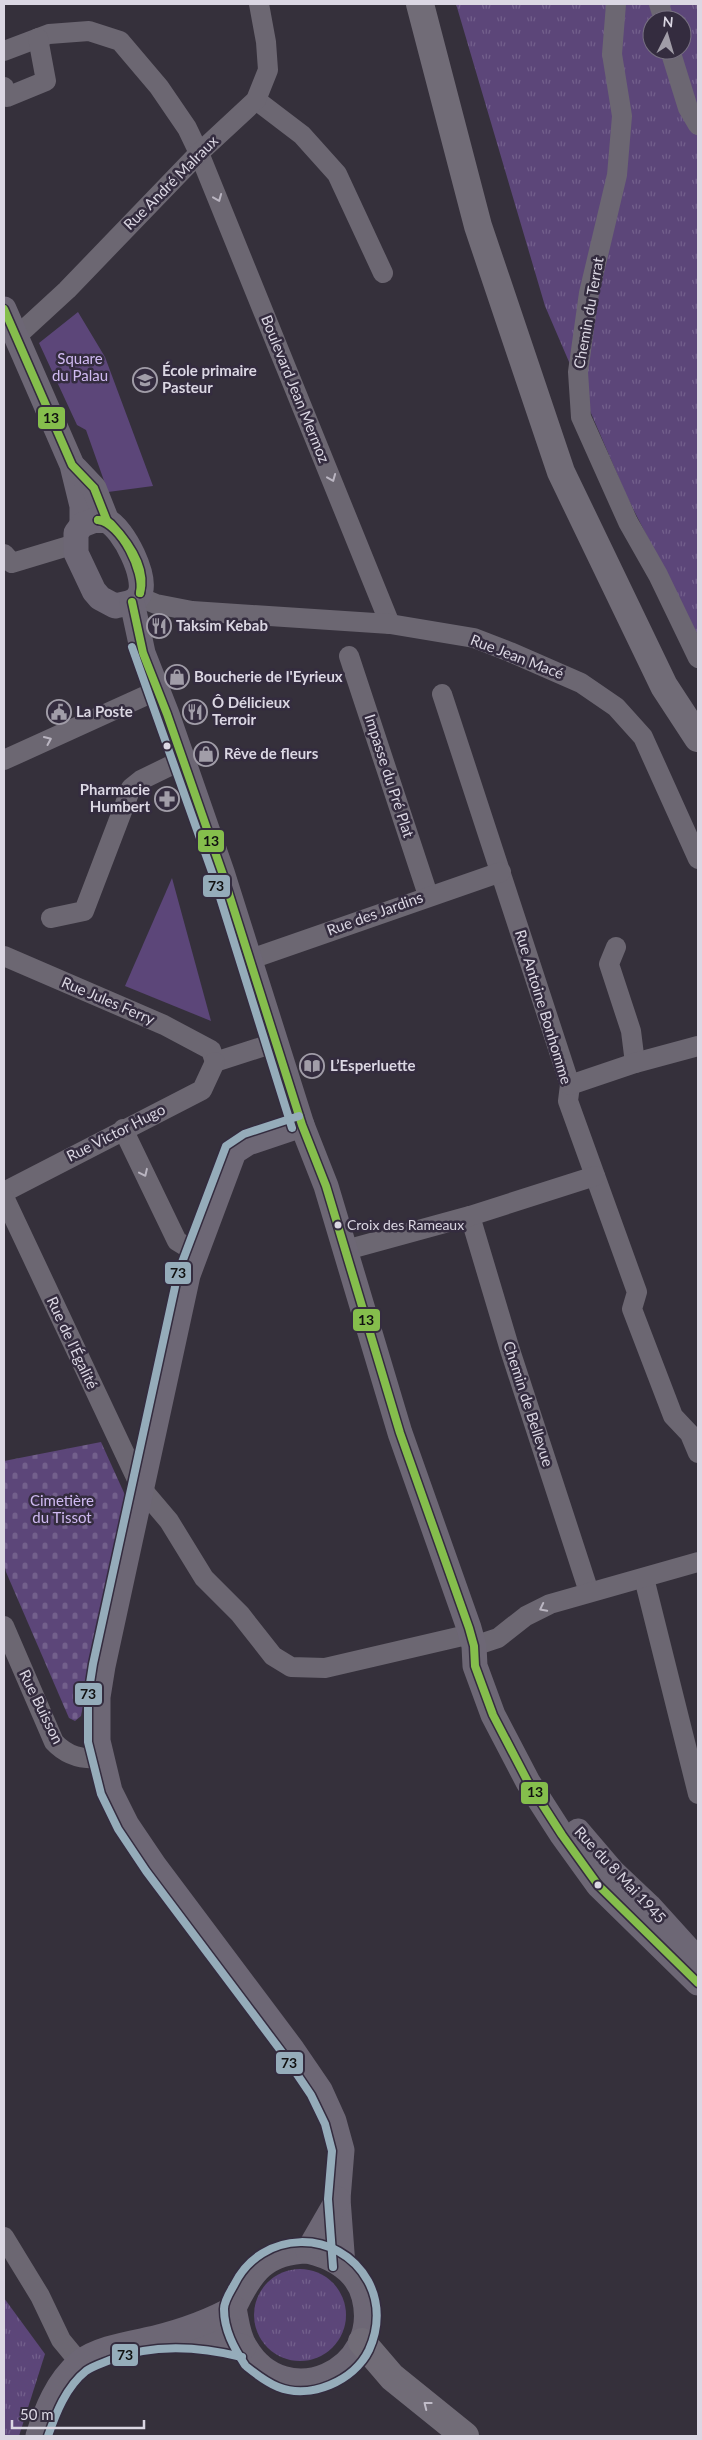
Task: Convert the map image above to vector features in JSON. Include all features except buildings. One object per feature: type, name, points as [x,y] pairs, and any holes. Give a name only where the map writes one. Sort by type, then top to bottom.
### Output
[{"type":"highway","points":[[420,4],[478,226],[561,472],[664,686],[698,738]]},
{"type":"highway","points":[[438,4],[489,206],[515,295],[567,445],[622,567],[655,634],[698,710]]},
{"type":"highway","points":[[362,2342],[392,2377],[465,2436]]},
{"type":"main road","points":[[4,309],[72,466],[82,506],[78,534],[76,553],[94,591],[100,598],[132,596],[141,570],[117,530],[107,522],[95,520],[78,534]]},
{"type":"main road","points":[[72,466],[94,488],[107,522]]},
{"type":"main road","name":"Rue du 8 Mai 1945","points":[[132,596],[124,626],[143,653],[158,690],[251,960],[302,1125],[326,1186],[400,1433],[472,1640],[475,1666],[493,1715],[528,1782],[562,1835],[598,1885],[694,1960],[698,1983]]},
{"type":"main road","points":[[302,1125],[248,1143],[234,1152],[195,1252],[188,1275],[141,1488],[98,1697],[96,1723],[101,1758],[110,1791],[132,1833],[320,2090],[334,2121],[342,2150],[338,2199],[343,2266]]},
{"type":"main road","points":[[308,2251],[338,2199]]},
{"type":"main road","points":[[38,2436],[46,2411],[59,2387],[80,2363],[122,2344],[154,2338],[212,2321],[234,2308],[250,2277],[259,2267],[282,2254],[308,2251],[327,2256],[343,2266],[355,2278],[363,2292],[367,2308],[367,2326],[362,2342],[345,2365],[333,2374],[318,2380],[301,2381],[282,2378],[264,2370],[253,2359],[244,2347],[234,2308]]},
{"type":"main road","points":[[154,2338],[217,2339],[244,2347]]},
{"type":"street","name":"Rue André Malraux","points":[[17,336],[67,290],[199,153],[256,100],[268,70],[266,42],[259,4]]},
{"type":"street","name":"Chemin du Terrat","points":[[616,4],[612,54],[622,116],[617,175],[589,293],[578,372],[581,417],[628,522],[658,575],[698,658]]},
{"type":"street","name":"Boulevard Jean Mermoz","points":[[4,51],[50,34],[89,31],[120,41],[159,87],[187,128],[199,153],[390,624]]},
{"type":"street","points":[[4,87],[7,97],[46,81],[38,38]]},
{"type":"street","points":[[673,60],[688,108],[698,125]]},
{"type":"street","points":[[256,100],[302,135],[338,174],[383,273]]},
{"type":"street","points":[[4,554],[12,563],[78,534]]},
{"type":"street","name":"Rue Jean Macé","points":[[132,596],[156,604],[178,606],[192,611],[390,624],[474,638],[581,683],[616,707],[643,738],[698,860]]},
{"type":"street","name":"Impasse du Pré Plat","points":[[350,656],[428,895]]},
{"type":"street","points":[[4,760],[158,690]]},
{"type":"street","name":"Rue Antoine Bonhomme","points":[[442,694],[570,1085],[568,1101],[636,1292],[632,1308],[673,1416],[690,1434],[698,1453]]},
{"type":"street","points":[[51,918],[84,911],[131,788],[141,780],[182,760]]},
{"type":"street","name":"Rue des Jardins","points":[[251,960],[428,895],[501,872]]},
{"type":"street","points":[[616,947],[609,964],[631,1030],[635,1063]]},
{"type":"street","name":"Rue Jules Ferry","points":[[4,956],[164,1025],[213,1056]]},
{"type":"street","points":[[213,1056],[277,1042]]},
{"type":"street","points":[[570,1085],[635,1063],[698,1046]]},
{"type":"street","name":"Rue Victor Hugo","points":[[4,1192],[123,1129],[202,1090],[213,1056]]},
{"type":"street","points":[[123,1129],[176,1241],[195,1252]]},
{"type":"street","points":[[346,1250],[470,1216],[595,1176]]},
{"type":"street","name":"Rue de l'Égalité","points":[[4,1197],[141,1488],[169,1521],[204,1578],[237,1610],[273,1656],[291,1667],[325,1668],[472,1640],[498,1638],[526,1616],[550,1604],[698,1562]]},
{"type":"street","name":"Chemin de Bellevue","points":[[470,1216],[510,1350],[589,1592]]},
{"type":"street","points":[[644,1578],[698,1794]]},
{"type":"street","name":"Rue Buisson","points":[[4,1626],[54,1742],[62,1750],[75,1757],[88,1760],[101,1758]]},
{"type":"street","points":[[4,2237],[40,2296],[61,2340],[80,2363]]},
{"type":"green space","points":[[456,4],[698,4],[698,636],[627,497],[545,306]]},
{"type":"green space","name":"Square du Palau","points":[[78,312],[105,357],[153,486],[108,492],[86,430],[77,425],[39,343]]},
{"type":"green space","points":[[172,878],[211,1021],[125,986]]},
{"type":"green space","name":"Cimetière du Tissot","points":[[101,1442],[125,1495],[81,1716],[75,1721],[69,1718],[6,1572],[4,1563],[4,1461]]},
{"type":"green space","points":[[300,2269],[317,2273],[332,2283],[342,2298],[346,2315],[342,2332],[332,2347],[317,2357],[300,2361],[283,2357],[268,2347],[258,2332],[254,2315],[258,2298],[268,2283],[283,2273]]},
{"type":"green space","points":[[4,2298],[45,2354],[19,2436],[4,2436]]},
{"type":"transit line","name":"13","points":[[4,309],[72,465],[94,488],[107,521]]},
{"type":"transit line","name":"13","points":[[98,520],[107,523],[115,530],[130,550],[139,573],[140,593]]},
{"type":"transit line","name":"13","points":[[98,520],[107,521],[111,524],[129,547],[141,574],[140,593]]},
{"type":"transit line","name":"13","points":[[132,602],[143,653],[167,714],[222,872],[302,1125],[326,1186],[400,1433],[469,1628],[474,1646],[475,1666],[493,1715],[528,1782],[562,1835],[598,1885],[698,1983]]},
{"type":"transit line","name":"73","points":[[132,647],[213,875],[292,1128]]},
{"type":"transit line","name":"73","points":[[299,1116],[244,1134],[226,1146],[178,1273],[93,1664],[88,1696],[88,1742],[101,1794],[118,1829],[146,1871],[284,2055],[311,2095],[325,2124],[332,2151],[328,2199],[333,2267]]},
{"type":"transit line","name":"73","points":[[245,2365],[230,2338],[224,2317],[224,2309],[229,2294],[246,2267],[262,2253],[281,2245],[300,2242],[320,2244],[339,2251],[355,2264],[372,2289],[377,2316],[375,2333],[369,2350],[353,2371],[330,2385],[304,2391],[278,2387],[247,2367]]},
{"type":"transit line","name":"73","points":[[48,2436],[58,2410],[67,2393],[79,2377],[86,2371],[110,2360],[143,2351],[176,2348],[209,2350],[242,2357]]},
{"type":"place","name":"École primaire Pasteur","points":[[145,380]]},
{"type":"place","name":"Taksim Kebab","points":[[159,626]]},
{"type":"place","name":"Boucherie de l'Eyrieux","points":[[177,677]]},
{"type":"place","name":"La Poste","points":[[59,712]]},
{"type":"place","name":"Ô Délicieux Terroir","points":[[195,712]]},
{"type":"place","name":"Rêve de fleurs","points":[[206,754]]},
{"type":"place","name":"Pharmacie Humbert","points":[[167,799]]},
{"type":"place","name":"L’Esperluette","points":[[312,1066]]},
{"type":"place","name":"Croix des Rameaux","points":[[338,1225]]}]
